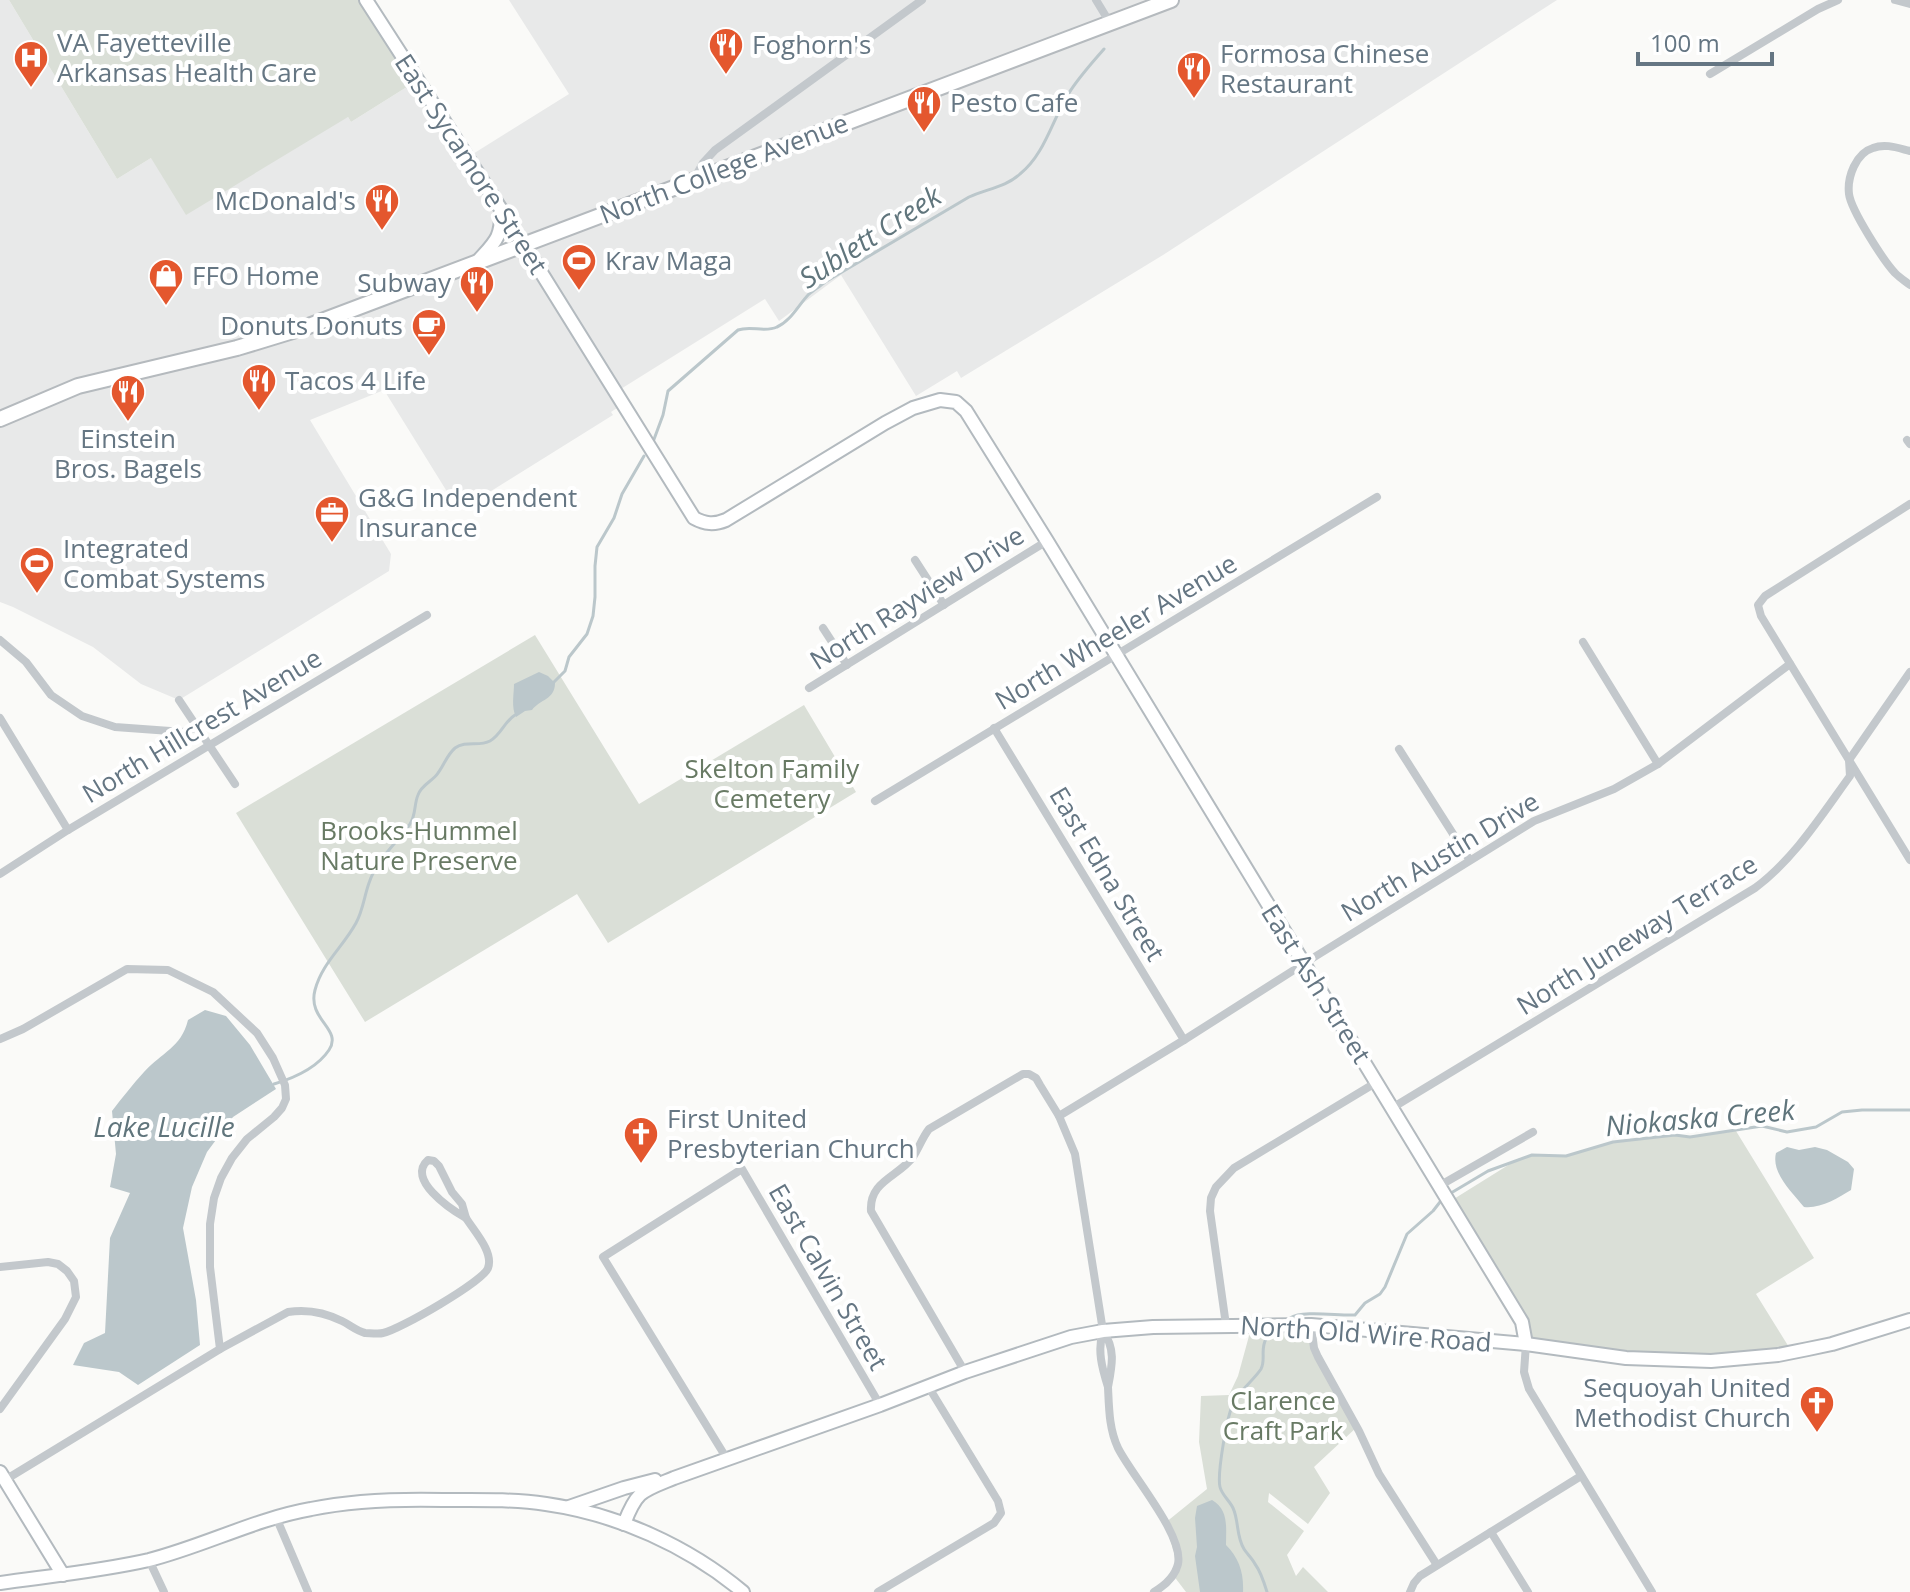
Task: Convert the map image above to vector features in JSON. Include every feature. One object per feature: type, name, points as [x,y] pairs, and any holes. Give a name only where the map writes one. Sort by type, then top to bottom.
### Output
[{"type":"main road","name":"North College Avenue","points":[[0,419],[78,386],[269,340],[1171,0]]},
{"type":"street","name":"East Sycamore Street","points":[[366,0],[524,245],[694,518],[709,524],[726,520],[894,418],[940,400]]},
{"type":"street","points":[[692,181],[715,150],[922,0]]},
{"type":"street","points":[[1096,0],[1110,23]]},
{"type":"street","points":[[1710,74],[1838,0]]},
{"type":"street","points":[[1895,0],[1910,4]]},
{"type":"street","points":[[1910,151],[1874,147],[1855,165],[1848,184],[1852,205],[1894,272],[1910,285]]},
{"type":"street","points":[[475,264],[498,237],[502,225],[501,210]]},
{"type":"street","name":"East Ash Street","points":[[940,400],[956,402],[966,411],[1522,1322],[1526,1344],[1524,1372],[1529,1389],[1652,1592]]},
{"type":"street","name":"North Wheeler Avenue","points":[[875,801],[1377,497]]},
{"type":"street","points":[[1910,504],[1761,600],[1758,605],[1761,616],[1910,860]]},
{"type":"street","name":"North Rayview Drive","points":[[809,688],[1047,541]]},
{"type":"street","points":[[915,560],[944,605]]},
{"type":"street","name":"North Hillcrest Avenue","points":[[0,874],[427,615]]},
{"type":"street","points":[[823,628],[847,665]]},
{"type":"street","points":[[0,640],[26,662],[51,695],[82,716],[115,727],[184,732],[197,727]]},
{"type":"street","points":[[1583,642],[1658,764]]},
{"type":"street","name":"North Austin Drive","points":[[1059,1116],[1469,859],[1534,821],[1606,793],[1658,764],[1790,664]]},
{"type":"street","name":"North Juneway Terrace","points":[[1392,1108],[1770,877],[1786,862],[1850,776],[1849,760],[1910,672]]},
{"type":"street","points":[[179,700],[235,784]]},
{"type":"street","points":[[0,718],[68,830]]},
{"type":"street","name":"East Edna Street","points":[[994,728],[1184,1040]]},
{"type":"street","points":[[1399,749],[1469,859]]},
{"type":"street","points":[[0,1039],[127,969],[168,970],[213,992],[257,1033],[285,1085],[286,1099],[274,1117],[247,1139],[232,1158],[214,1198],[210,1224],[210,1267],[220,1349]]},
{"type":"street","points":[[965,1372],[871,1211],[871,1201],[875,1190],[914,1156],[929,1129],[1014,1078],[1029,1074],[1036,1078],[1059,1116],[1078,1167],[1103,1331],[1099,1343],[1114,1439],[1172,1534],[1178,1550],[1178,1565],[1171,1579],[1154,1592]]},
{"type":"street","points":[[1226,1325],[1210,1211],[1216,1187],[1248,1158],[1377,1082]]},
{"type":"street","points":[[1439,1186],[1533,1132]]},
{"type":"street","points":[[63,1575],[2,1476],[288,1312],[310,1311],[339,1320],[363,1333],[383,1333],[415,1319],[481,1278],[488,1268],[485,1247],[439,1166],[434,1161],[424,1162],[422,1176],[435,1196],[466,1218]]},
{"type":"street","name":"East Calvin Street","points":[[727,1459],[603,1257],[742,1169],[880,1405]]},
{"type":"street","points":[[0,1267],[48,1262],[58,1264],[74,1281],[76,1297],[65,1319],[0,1409]]},
{"type":"street","name":"North Old Wire Road","points":[[624,1524],[637,1496],[674,1478],[965,1372],[1071,1337],[1103,1331],[1153,1327],[1311,1325],[1526,1344],[1626,1358],[1711,1361],[1808,1349],[1910,1320]]},
{"type":"street","points":[[1311,1325],[1318,1357],[1379,1474],[1437,1565]]},
{"type":"street","points":[[878,1592],[994,1523],[1001,1513],[998,1501],[928,1386]]},
{"type":"street","points":[[1410,1592],[1420,1576],[1581,1476]]},
{"type":"street","points":[[568,1508],[648,1481],[674,1478]]},
{"type":"street","points":[[0,1583],[149,1560],[255,1523],[337,1504],[377,1500],[500,1500],[568,1508],[624,1524],[690,1555],[743,1592]]},
{"type":"street","points":[[276,1517],[308,1592]]},
{"type":"street","points":[[1491,1532],[1528,1592]]},
{"type":"street","points":[[149,1560],[164,1592]]},
{"type":"shaded area","points":[[0,0],[9,0],[117,179],[151,158],[348,117],[351,122],[418,80],[468,157],[569,94],[509,0],[1557,0],[1163,255],[961,378],[957,371],[916,396],[841,275],[779,321],[765,299],[616,392],[623,404],[611,412],[613,415],[459,511],[384,390],[310,420],[391,554],[389,571],[179,700],[141,684],[93,647],[0,602]],"holes":[[[502,212],[524,245],[477,262],[502,225]]]},
{"type":"green space","points":[[9,0],[366,0],[418,80],[351,122],[348,117],[186,215],[151,158],[117,179]]},
{"type":"green space","name":"Brooks-Hummel Nature Preserve","points":[[535,635],[639,804],[804,705],[856,792],[608,943],[577,894],[365,1022],[236,813]]},
{"type":"green space","points":[[1736,1131],[1814,1258],[1756,1294],[1792,1352],[1711,1361],[1526,1344],[1522,1322],[1449,1202],[1518,1159],[1532,1155],[1560,1157],[1613,1142]]},
{"type":"green space","name":"Clarence Craft Park","points":[[1252,1325],[1311,1325],[1314,1348],[1357,1427],[1314,1467],[1330,1493],[1308,1524],[1269,1493],[1268,1502],[1304,1531],[1287,1555],[1296,1576],[1303,1567],[1328,1592],[1186,1592],[1173,1575],[1178,1565],[1165,1523],[1207,1489],[1199,1442],[1201,1396],[1229,1395],[1238,1376]]},
{"type":"water","points":[[539,672],[555,683],[553,693],[532,710],[516,717],[514,684]]},
{"type":"water","name":"Lake Lucille","points":[[205,1010],[226,1016],[250,1045],[276,1089],[233,1117],[207,1152],[192,1187],[183,1228],[196,1300],[200,1345],[138,1385],[119,1372],[73,1365],[84,1343],[105,1333],[110,1238],[130,1193],[110,1187],[116,1154],[112,1111],[144,1072],[176,1043],[188,1020]]},
{"type":"water","points":[[1787,1147],[1799,1150],[1815,1147],[1848,1162],[1854,1169],[1851,1190],[1822,1205],[1804,1207],[1777,1168],[1776,1153]]},
{"type":"water","points":[[1212,1500],[1224,1514],[1226,1545],[1240,1566],[1243,1592],[1200,1592],[1195,1556],[1195,1518],[1197,1506]]},
{"type":"waterway","name":"Sublett Creek","points":[[653,442],[668,391],[738,330],[777,327],[825,282],[969,197],[1002,185],[1020,174],[1036,157],[1073,87],[1104,49]]},
{"type":"waterway","name":"Sublett Creek","points":[[551,685],[565,671],[569,657],[587,634],[593,616],[597,547],[644,456]]},
{"type":"waterway","name":"Sublett Creek","points":[[274,1084],[304,1072],[329,1050],[332,1036],[314,1000],[318,980],[356,923],[377,866],[412,821],[420,792],[436,776],[455,748],[490,741],[515,715]]},
{"type":"waterway","name":"Niokaska Creek","points":[[1451,1193],[1488,1171],[1532,1155],[1566,1156],[1613,1142],[1675,1135],[1690,1137],[1762,1126],[1787,1132],[1816,1127],[1842,1112],[1910,1110]]},
{"type":"waterway","name":"Niokaska Creek","points":[[1290,1318],[1312,1314],[1355,1315],[1365,1303],[1380,1294],[1407,1234],[1440,1202]]},
{"type":"waterway","name":"Niokaska Creek","points":[[1266,1339],[1261,1369],[1231,1409],[1219,1480],[1221,1490],[1235,1513],[1241,1544],[1259,1570],[1267,1592]]},
{"type":"place","name":"Foghorn's","points":[[726,76]]},
{"type":"place","name":"VA Fayetteville Arkansas Health Care","points":[[31,89]]},
{"type":"place","name":"Formosa Chinese Restaurant","points":[[1194,100]]},
{"type":"place","name":"Pesto Cafe","points":[[924,134]]},
{"type":"place","name":"McDonald's","points":[[382,232]]},
{"type":"place","name":"Krav Maga","points":[[579,292]]},
{"type":"place","name":"FFO Home","points":[[166,307]]},
{"type":"place","name":"Subway","points":[[477,314]]},
{"type":"place","name":"Donuts Donuts","points":[[429,357]]},
{"type":"place","name":"Tacos 4 Life","points":[[259,412]]},
{"type":"place","name":"Einstein Bros. Bagels","points":[[128,423]]},
{"type":"place","name":"G&G Independent Insurance","points":[[332,544]]},
{"type":"place","name":"Integrated Combat Systems","points":[[37,595]]},
{"type":"place","name":"First United Presbyterian Church","points":[[641,1165]]},
{"type":"place","name":"Sequoyah United Methodist Church","points":[[1817,1434]]},
{"type":"park label","name":"Skelton Family Cemetery","points":[[772,784]]}]
